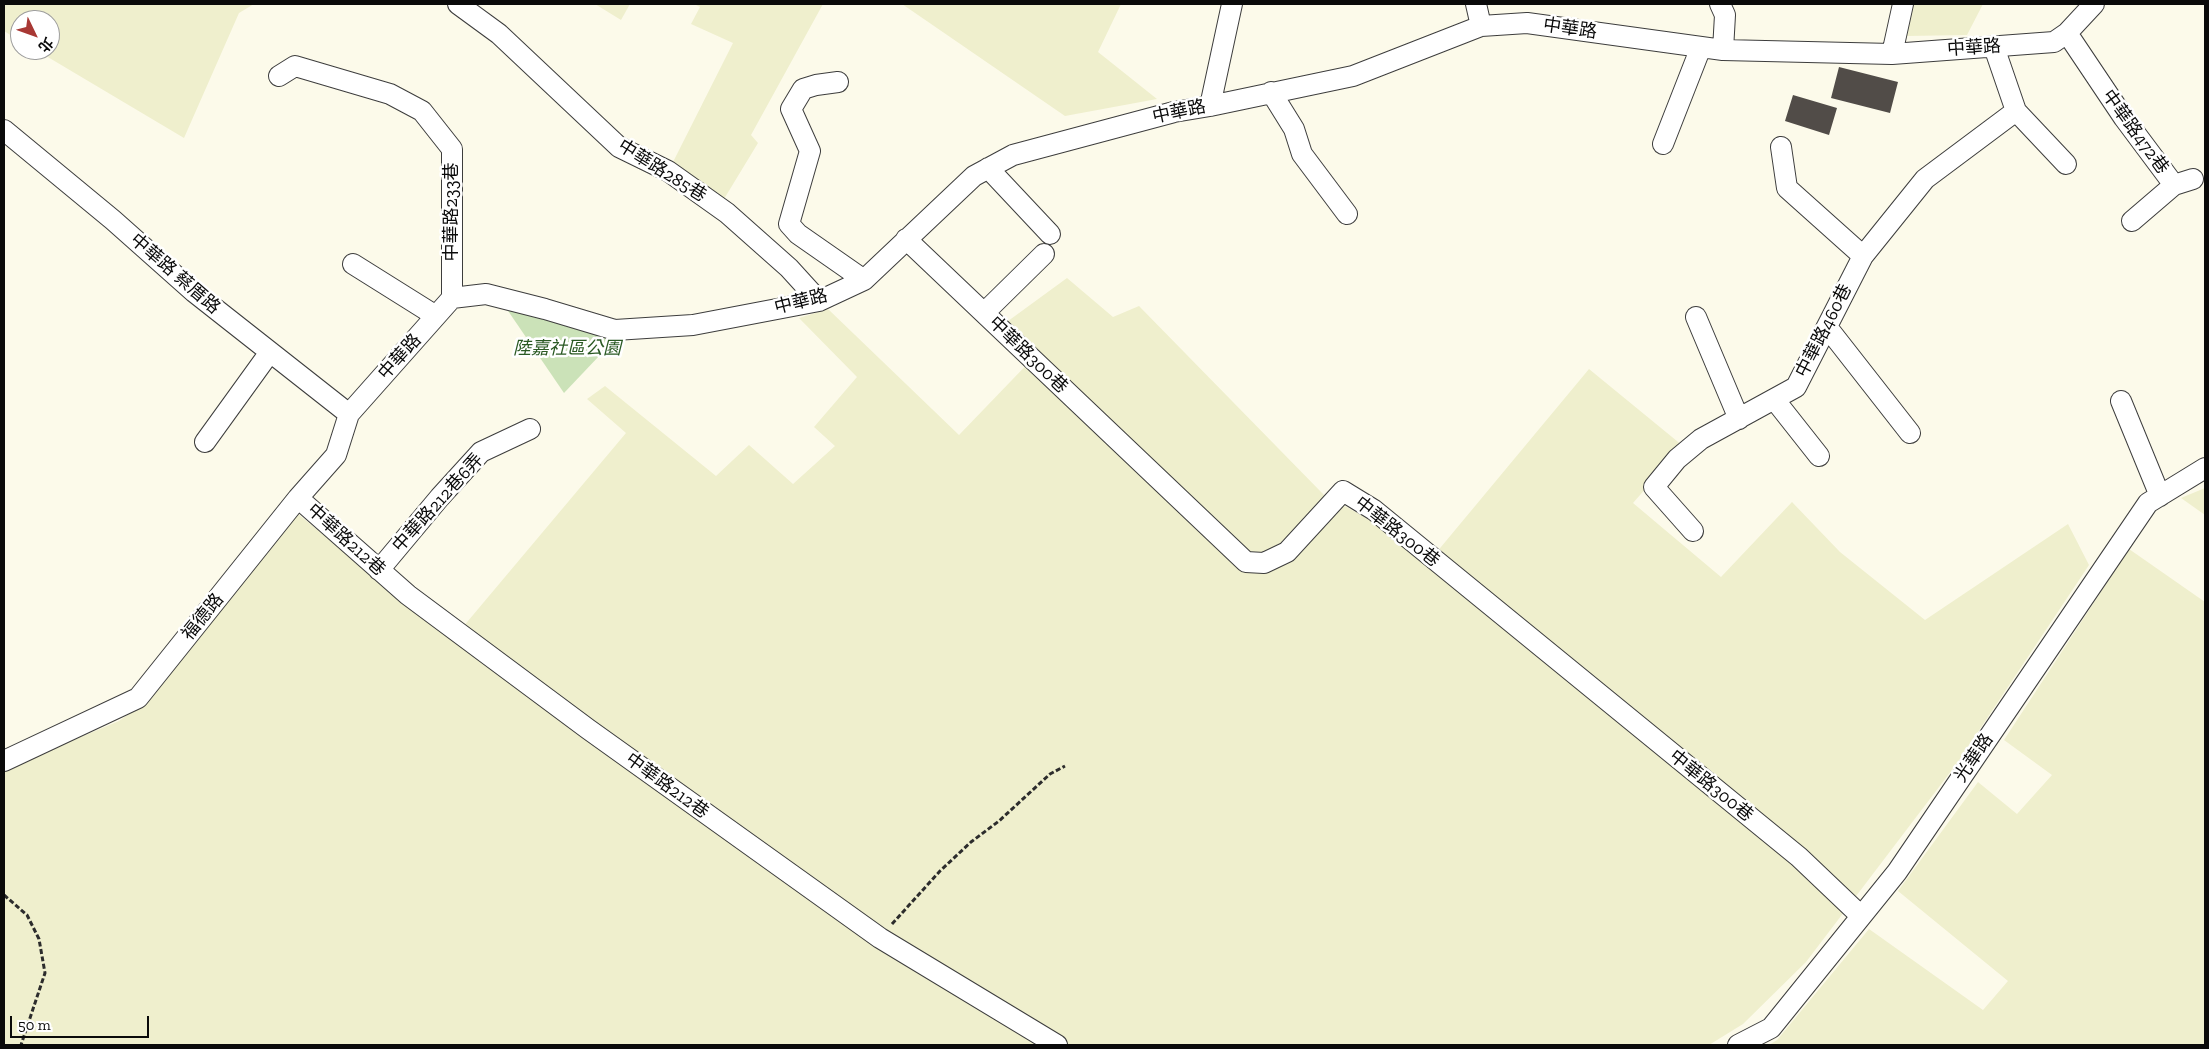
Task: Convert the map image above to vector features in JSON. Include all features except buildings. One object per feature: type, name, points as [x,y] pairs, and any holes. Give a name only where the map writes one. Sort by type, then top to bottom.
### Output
[{"type":"street","name":"中華路285巷","points":[[458,4],[499,34],[620,147],[668,171],[727,213],[789,268],[819,301]]},
{"type":"street","points":[[1210,106],[1232,4]]},
{"type":"street","points":[[1476,4],[1481,26]]},
{"type":"street","points":[[1720,4],[1725,15],[1723,50]]},
{"type":"street","points":[[1892,54],[1903,4]]},
{"type":"street","name":"中華路","points":[[349,414],[452,298],[486,294],[616,330],[693,325],[819,301],[864,280],[974,176],[1013,154],[1174,112],[1353,76],[1481,26],[1527,23],[1723,50],[1892,54],[2054,42],[2067,33],[2094,4]]},
{"type":"street","name":"中華路472巷","points":[[2067,33],[2124,118],[2174,185],[2132,220]]},
{"type":"street","points":[[1662,144],[1701,47]]},
{"type":"street","points":[[1994,47],[2016,111],[2066,164]]},
{"type":"street","name":"中華路233巷","points":[[279,76],[295,66],[390,94],[422,111],[452,150],[452,298]]},
{"type":"street","points":[[838,82],[803,89],[791,109],[810,151],[790,224],[798,234],[864,280]]},
{"type":"street","points":[[1271,92],[1294,129],[1302,154],[1347,214]]},
{"type":"street","name":"中華路460巷","points":[[1693,531],[1654,487],[1677,459],[1700,439],[1796,386],[1863,256],[1925,179],[2016,111]]},
{"type":"street","name":"中華路 蔡厝路","points":[[4,130],[113,220],[194,292],[349,414]]},
{"type":"street","points":[[1781,147],[1787,188],[1863,256]]},
{"type":"street","points":[[988,168],[1050,234]]},
{"type":"street","points":[[2174,185],[2193,179]]},
{"type":"street","name":"中華路300巷","points":[[906,239],[1246,562],[1264,563],[1287,552],[1343,491],[1374,510],[1798,857],[1861,916]]},
{"type":"street","points":[[984,312],[1044,254]]},
{"type":"street","points":[[353,264],[436,316]]},
{"type":"street","points":[[1696,317],[1739,419]]},
{"type":"street","points":[[1827,327],[1910,433]]},
{"type":"street","points":[[205,442],[270,352]]},
{"type":"street","points":[[1774,399],[1819,456]]},
{"type":"street","points":[[2121,401],[2160,496]]},
{"type":"street","name":"福德路","points":[[4,761],[138,698],[298,498],[336,455],[349,414]]},
{"type":"street","name":"中華路212巷6弄","points":[[379,570],[440,496],[481,452],[530,429]]},
{"type":"street","name":"光華路","points":[[1738,1045],[1771,1028],[1897,872],[2148,502],[2205,468]]},
{"type":"street","name":"中華路212巷","points":[[298,498],[408,595],[588,729],[880,938],[1057,1045]]},
{"type":"path","points":[[880,938],[940,871],[999,821],[1050,774],[1065,766]]},
{"type":"path","points":[[4,895],[27,915],[39,939],[45,973],[21,1045]]},
{"type":"green space","points":[[4,4],[254,4],[239,13],[184,138],[53,60],[60,60],[60,10],[10,10],[10,35],[4,31]]},
{"type":"green space","points":[[595,4],[630,4],[621,20]]},
{"type":"green space","points":[[694,4],[823,4],[751,135],[758,143],[724,199],[671,166],[733,43],[691,24],[700,7]]},
{"type":"green space","points":[[902,4],[1121,4],[1098,52],[1157,99],[1065,116]]},
{"type":"green space","points":[[1913,4],[1983,4],[1967,35],[1907,36]]},
{"type":"green space","points":[[1067,278],[1113,317],[1139,306],[1324,495],[1380,525],[1426,565],[1589,369],[1683,446],[1633,503],[1721,577],[1792,502],[1840,552],[1925,620],[2068,524],[2089,565],[1958,762],[1806,962],[1743,1024],[1709,1045],[4,1045],[4,769],[119,721],[153,696],[298,514],[452,640],[626,433],[587,399],[605,386],[716,476],[749,445],[793,484],[835,446],[814,427],[857,377],[799,318],[828,309],[959,435],[1037,354],[1004,324]]},
{"type":"green space","name":"陸嘉社區公園","points":[[502,302],[619,335],[564,393]]},
{"type":"green space","points":[[2205,488],[2205,515],[2181,498]]},
{"type":"green space","points":[[2129,549],[2205,602],[2205,1045],[1769,1045],[1777,1040],[1869,929],[1983,1010],[2008,981],[1898,891],[1978,782],[2017,814],[2052,775],[2004,740]]}]
